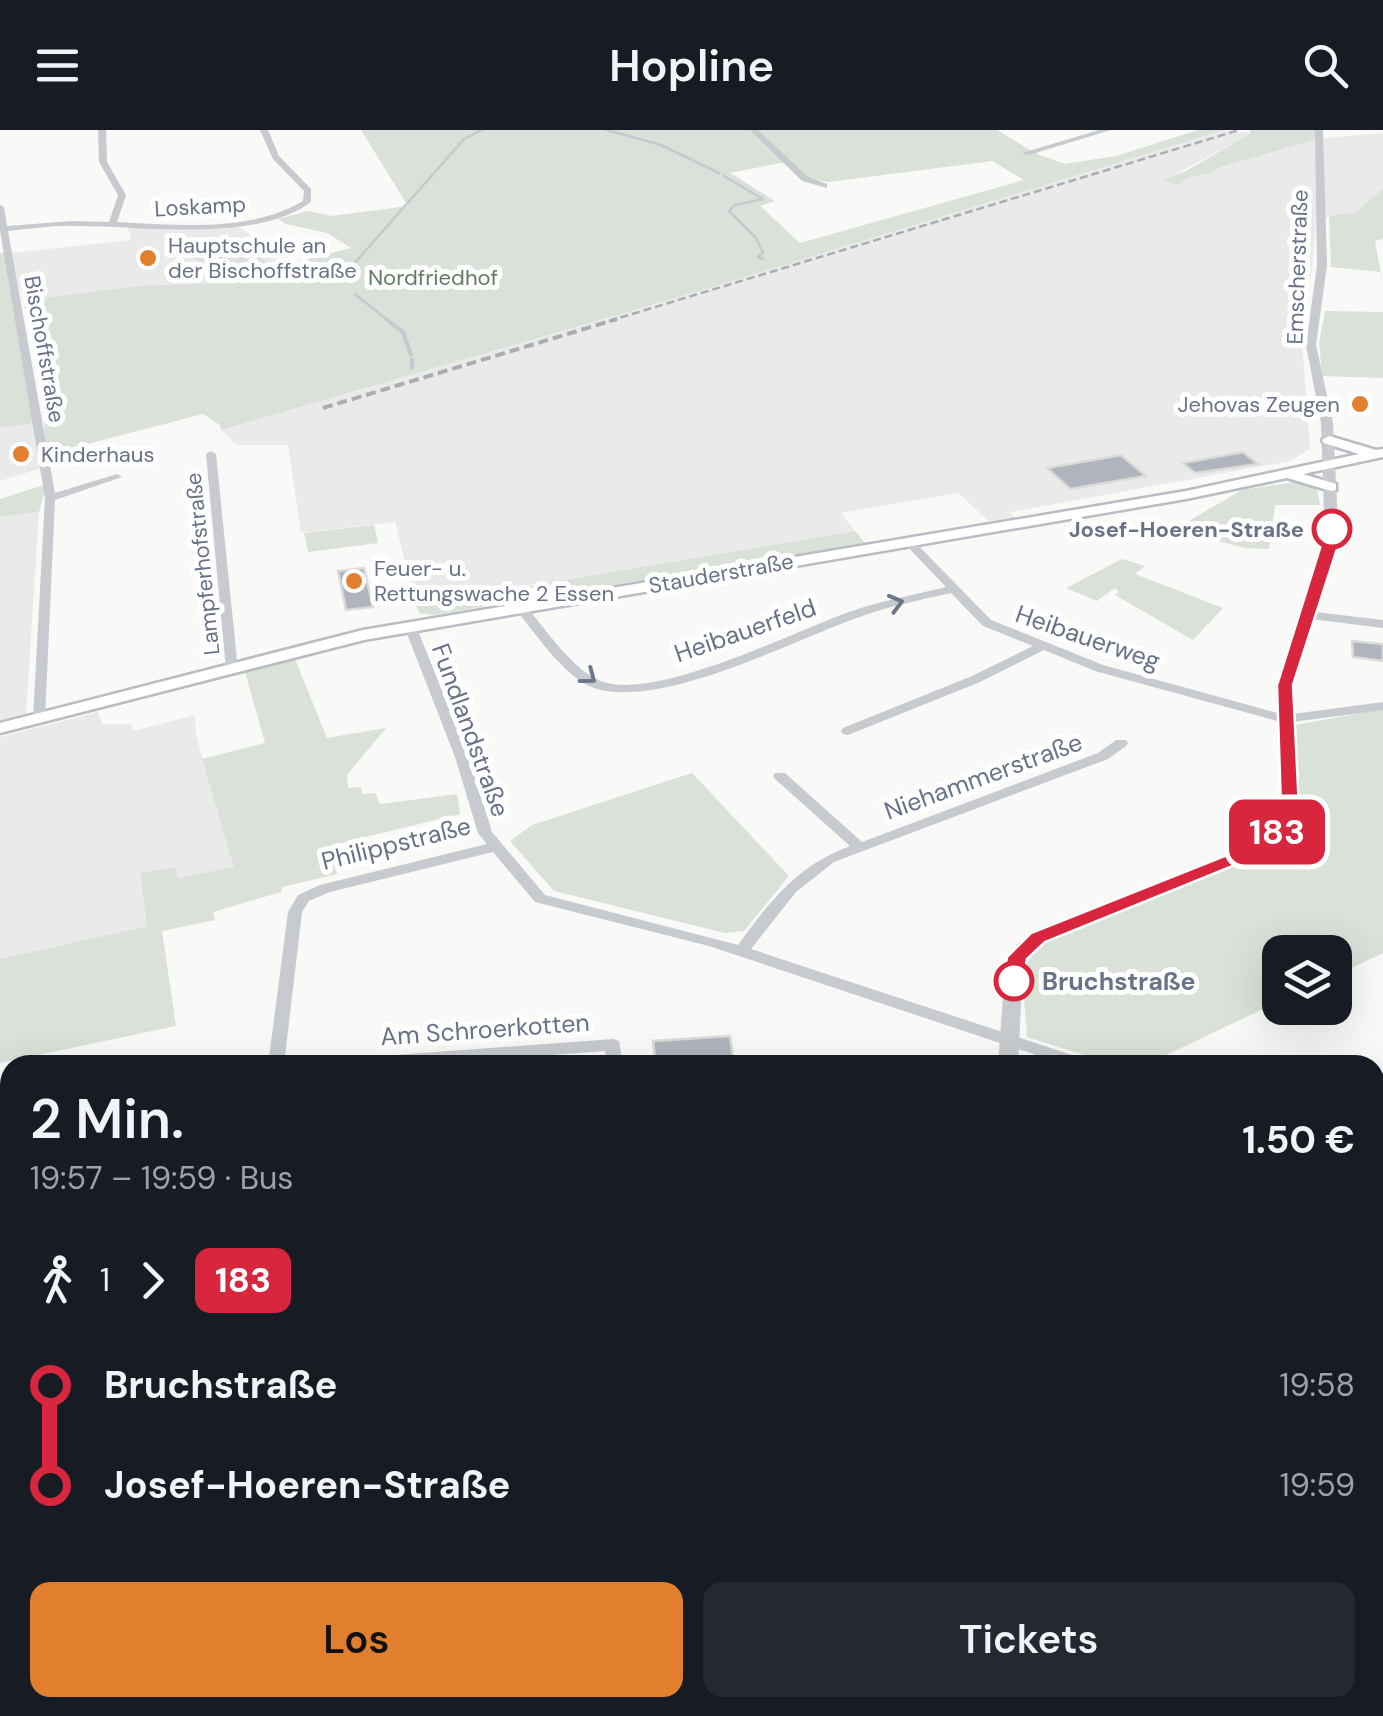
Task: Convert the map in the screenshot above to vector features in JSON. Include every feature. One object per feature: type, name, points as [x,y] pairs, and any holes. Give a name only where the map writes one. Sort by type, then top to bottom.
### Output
[{"type":"main road","points":[[1328,440],[1380,453]]},
{"type":"main road","name":"Stauderstraße","points":[[0,728],[410,626],[1281,475],[1380,453]]},
{"type":"main road","points":[[1281,475],[1304,477],[1330,488]]},
{"type":"street","points":[[102,130],[103,162],[122,195],[112,224]]},
{"type":"street","name":"Loskamp","points":[[3,229],[240,223],[296,210],[307,202],[308,192],[274,154],[264,130]]},
{"type":"street","points":[[754,130],[805,179],[824,186]]},
{"type":"street","points":[[1026,153],[1106,130]]},
{"type":"street","name":"Emscherstraße","points":[[1319,130],[1322,264],[1311,345],[1324,396],[1330,464]]},
{"type":"street","name":"Bischoffstraße","points":[[0,207],[4,252],[50,498],[39,718]]},
{"type":"street","name":"Lampferhofstraße","points":[[211,454],[232,670]]},
{"type":"street","points":[[1010,1055],[1014,966],[1030,942],[1238,857],[1264,843],[1284,825],[1290,808],[1285,685],[1332,543],[1330,464]]},
{"type":"street","points":[[50,498],[117,477]]},
{"type":"street","name":"Heibauerweg","points":[[908,541],[987,623],[1115,673],[1286,719]]},
{"type":"street","name":"Heibauerfeld","points":[[521,608],[585,678],[605,688],[627,689],[713,670],[850,616],[953,589]]},
{"type":"street","points":[[1307,615],[1383,624]]},
{"type":"street","name":"Fundlandstraße","points":[[410,626],[462,757],[477,815],[495,847]]},
{"type":"street","points":[[848,731],[976,679],[1041,647]]},
{"type":"street","points":[[1286,719],[1383,706]]},
{"type":"street","name":"Niehammerstraße","points":[[742,951],[796,882],[857,845],[1103,756],[1122,743]]},
{"type":"street","points":[[780,776],[857,845]]},
{"type":"street","points":[[495,847],[540,898],[742,951],[1051,1055]]},
{"type":"street","name":"Philippstraße","points":[[277,1055],[295,912],[304,898],[325,888],[495,847]]},
{"type":"street","name":"Am Schroerkotten","points":[[476,1055],[613,1045],[614,1055]]},
{"type":"shaded area","points":[[1224,130],[1252,133],[1165,180],[1181,181],[1311,139],[1383,133],[1383,189],[1379,195],[1356,212],[1316,220],[1312,270],[1303,303],[1310,449],[1290,461],[1011,512],[1014,517],[989,521],[958,493],[841,513],[855,531],[416,605],[395,522],[301,533],[288,445],[237,445],[221,430],[703,290]]},
{"type":"shaded area","name":"Hauptschule an der Bischoffstraße","points":[[236,225],[321,282],[147,285],[23,300],[10,253],[131,240],[128,227]]},
{"type":"shaded area","name":"Kinderhaus","points":[[35,423],[45,467],[0,481],[0,428]]},
{"type":"shaded area","points":[[39,512],[26,714],[0,721],[0,517]]},
{"type":"shaded area","points":[[98,712],[102,724],[130,724],[134,731],[195,715],[196,736],[235,867],[177,878],[175,867],[140,874],[148,926],[0,959],[0,737]]},
{"type":"green space","name":"Nordfriedhof","points":[[361,130],[753,130],[786,162],[730,173],[775,201],[760,206],[800,243],[1024,180],[992,161],[829,182],[808,179],[757,130],[997,130],[1037,154],[1065,164],[1116,156],[1198,130],[1224,130],[703,290],[221,430],[220,425],[203,414],[45,455],[43,389],[23,300],[147,285],[319,282],[293,263],[351,248],[327,233],[278,219],[308,211],[331,216],[408,206]]},
{"type":"green space","points":[[1249,130],[1315,130],[1315,139],[1187,178],[1179,185],[1163,180],[1188,170],[1251,133]]},
{"type":"green space","points":[[1383,189],[1383,239],[1375,241],[1383,285],[1380,272],[1331,267],[1329,216],[1356,212]]},
{"type":"green space","points":[[240,244],[279,270],[229,282],[190,256]]},
{"type":"green space","points":[[5,252],[35,423],[0,428],[0,253]]},
{"type":"green space","points":[[1325,311],[1383,312],[1383,378],[1322,376],[1319,342]]},
{"type":"green space","points":[[1295,482],[1317,489],[1320,505],[1275,505],[1269,549],[1245,548],[1173,530],[1242,490]]},
{"type":"green space","points":[[47,484],[39,512],[0,517],[0,499]]},
{"type":"green space","points":[[374,525],[378,543],[308,552],[304,533]]},
{"type":"green space","points":[[855,531],[865,543],[433,615],[419,613],[416,605]]},
{"type":"green space","points":[[1122,559],[1145,566],[1135,574],[1223,608],[1193,640],[1115,595],[1119,592],[1115,588],[1097,601],[1066,588]]},
{"type":"green space","points":[[295,659],[327,738],[386,728],[347,775],[348,788],[361,787],[362,794],[375,793],[380,804],[457,794],[460,814],[329,846],[337,874],[282,887],[281,892],[213,912],[215,920],[162,931],[176,1026],[38,1055],[0,1055],[0,959],[147,926],[140,873],[175,867],[178,878],[234,867],[202,759],[265,743],[245,672]]},
{"type":"green space","points":[[1383,709],[1383,953],[1352,968],[1352,935],[1262,935],[1262,1010],[1166,1055],[1084,1055],[1027,1037],[1025,973],[1034,952],[1043,943],[1275,848],[1293,821],[1299,774],[1295,725]]},
{"type":"green space","points":[[692,773],[789,876],[744,931],[725,933],[554,891],[510,841],[532,825]]},
{"type":"building","points":[[1243,452],[1258,464],[1195,473],[1183,463]]},
{"type":"building","points":[[1121,455],[1146,476],[1070,489],[1047,468]]},
{"type":"building","name":"Feuer- u. Rettungswache 2 Essen","points":[[364,568],[373,607],[346,610],[338,571]]},
{"type":"building","points":[[1352,641],[1383,644],[1383,661],[1353,657]]},
{"type":"building","points":[[730,1036],[733,1055],[655,1055],[653,1041]]},
{"type":"waterway","points":[[338,282],[464,139],[482,130]]},
{"type":"waterway","points":[[607,130],[661,145],[719,173]]},
{"type":"waterway","points":[[724,176],[763,199],[735,205],[729,211],[756,238],[763,252],[758,257],[763,259]]},
{"type":"waterway","points":[[355,294],[389,321]]},
{"type":"waterway","points":[[386,319],[403,332],[411,355]]},
{"type":"waterway","points":[[412,360],[412,368]]},
{"type":"railway","points":[[609,321],[1239,130]]},
{"type":"railway","points":[[323,408],[617,319]]},
{"type":"bus line","name":"183","points":[[1014,981],[1017,957],[1030,942],[1238,857],[1264,843],[1284,825],[1290,808],[1285,685],[1332,543],[1332,529]]},
{"type":"place","name":"Hauptschule an der Bischoffstraße","points":[[148,258]]},
{"type":"place","name":"Jehovas Zeugen","points":[[1360,404]]},
{"type":"place","name":"Kinderhaus","points":[[21,454]]},
{"type":"place","name":"Josef-Hoeren-Straße","points":[[1332,529]]},
{"type":"place","name":"Feuer- u. Rettungswache 2 Essen","points":[[354,581]]},
{"type":"place","name":"Bruchstraße","points":[[1014,981]]}]
